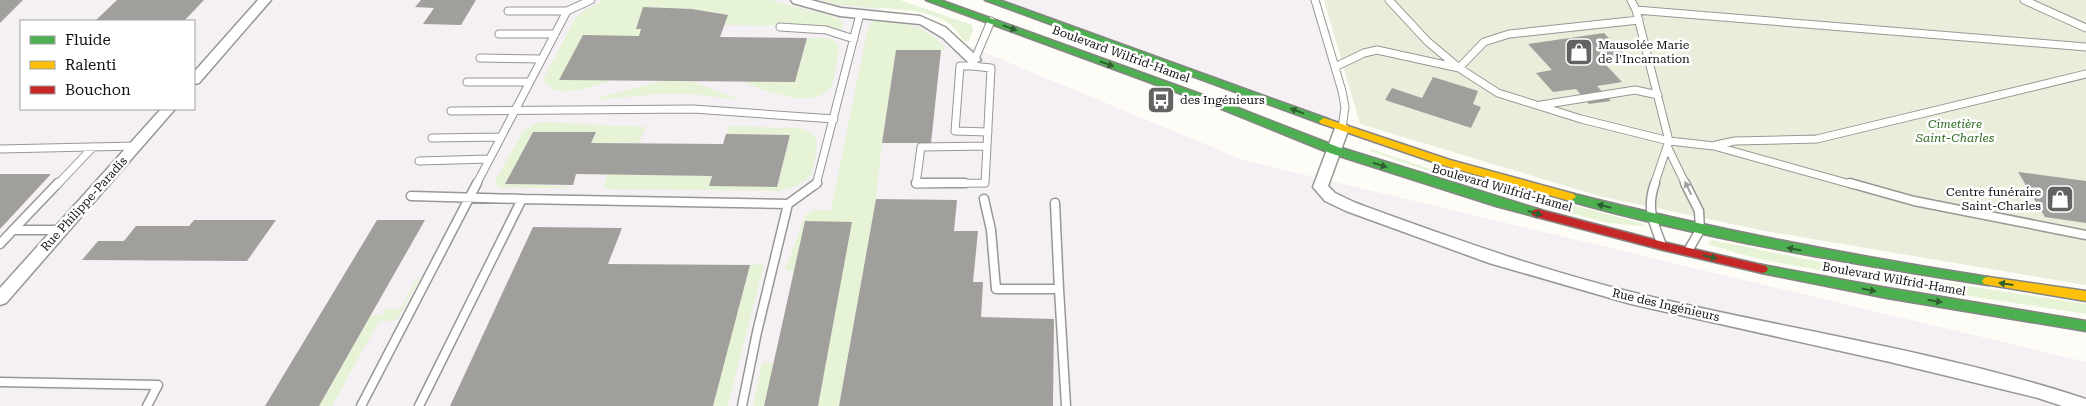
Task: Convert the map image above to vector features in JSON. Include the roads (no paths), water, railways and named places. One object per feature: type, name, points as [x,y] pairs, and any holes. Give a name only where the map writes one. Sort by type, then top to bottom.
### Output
[{"type":"main road","name":"Boulevard Wilfrid-Hamel","points":[[931,0],[1222,105],[1334,150],[1500,203],[1688,252],[1887,293],[2086,326]]},
{"type":"main road","name":"Boulevard Wilfrid-Hamel","points":[[990,0],[1015,4],[1342,128],[1510,182],[1700,230],[1803,251],[2086,296]]},
{"type":"street","points":[[195,79],[265,0]]},
{"type":"street","points":[[797,0],[821,8],[860,14],[916,18],[926,21],[943,30],[973,62]]},
{"type":"street","name":"Rue Philippe-Paradis","points":[[0,299],[167,110]]},
{"type":"street","name":"Rue des Ingénieurs","points":[[1342,128],[1320,187],[1330,197],[1495,260],[1631,298],[1890,355],[2038,391],[2084,406]]},
{"type":"lane","points":[[508,11],[567,11],[591,0]]},
{"type":"lane","points":[[1314,0],[1345,107],[1342,128]]},
{"type":"lane","points":[[1389,0],[1427,41],[1459,68],[1498,93],[1669,145],[1714,146],[1914,201],[2086,235]]},
{"type":"lane","points":[[1631,0],[1639,20],[1669,145],[1698,211],[1700,230],[1688,252]]},
{"type":"lane","points":[[2024,0],[2086,28]]},
{"type":"lane","points":[[1636,10],[2086,47]]},
{"type":"lane","points":[[361,406],[567,11]]},
{"type":"lane","points":[[411,196],[788,204],[817,184],[860,14]]},
{"type":"lane","points":[[1459,68],[1484,42],[1509,34],[1639,20]]},
{"type":"lane","points":[[973,62],[991,21]]},
{"type":"lane","points":[[780,27],[826,30],[854,39]]},
{"type":"lane","points":[[499,34],[555,34]]},
{"type":"lane","points":[[1334,67],[1364,52],[1377,50],[1459,68]]},
{"type":"lane","points":[[480,58],[541,59]]},
{"type":"lane","points":[[988,132],[954,132],[960,66],[973,62],[991,68],[988,146],[985,186],[916,184],[921,147],[988,146]]},
{"type":"lane","points":[[1714,146],[1735,141],[1817,139],[2086,74]]},
{"type":"lane","points":[[468,82],[529,82]]},
{"type":"lane","points":[[1539,106],[1635,90],[1658,95]]},
{"type":"lane","points":[[451,111],[693,109],[834,119]]},
{"type":"lane","points":[[432,138],[501,137]]},
{"type":"lane","points":[[1663,246],[1651,218],[1650,197],[1669,145]]},
{"type":"lane","points":[[0,149],[136,146]]},
{"type":"lane","points":[[0,244],[93,147]]},
{"type":"lane","points":[[419,161],[489,159]]},
{"type":"lane","points":[[419,406],[522,199]]},
{"type":"lane","points":[[984,199],[991,230],[996,289],[1059,289]]},
{"type":"lane","points":[[742,406],[757,332],[788,204]]},
{"type":"lane","points":[[1055,204],[1066,406]]},
{"type":"lane","points":[[13,230],[61,230]]},
{"type":"lane","points":[[0,382],[158,385],[147,406]]},
{"type":"place","name":"Mausolée Marie de l'Incarnation","points":[[1579,52]]},
{"type":"place","name":"des Ingénieurs","points":[[1161,100]]},
{"type":"place","name":"Centre funéraire Saint-Charles","points":[[2060,199]]},
{"type":"park label","name":"Cimetière Saint-Charles","points":[[1955,131]]}]
